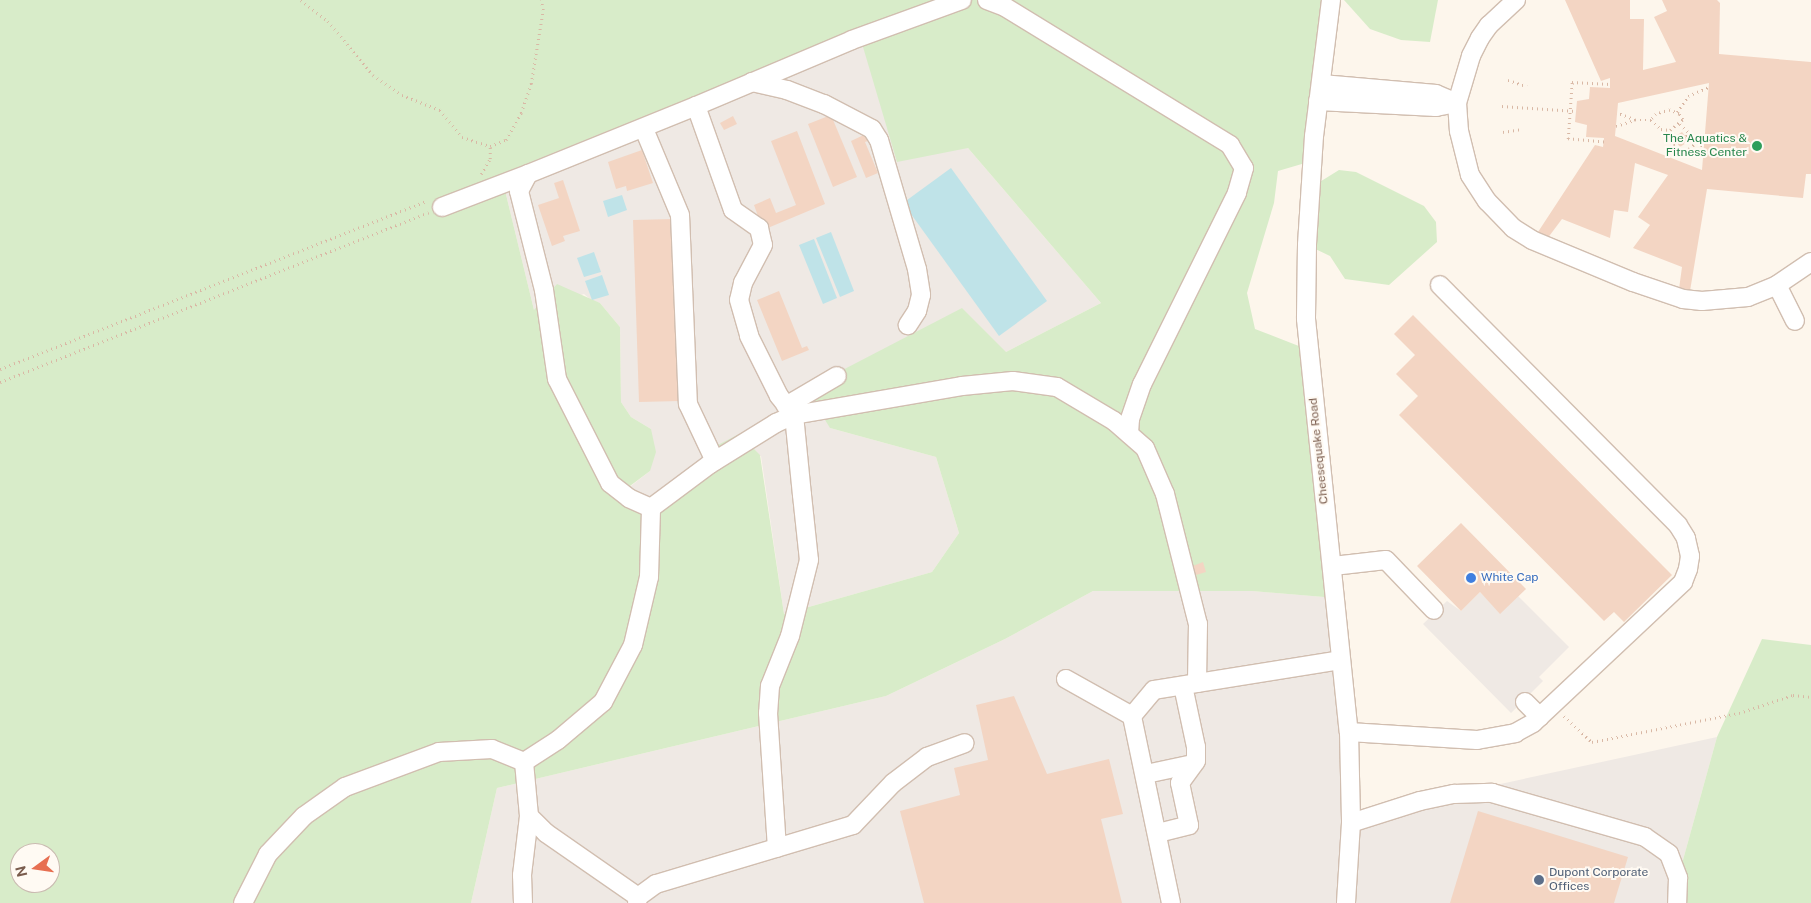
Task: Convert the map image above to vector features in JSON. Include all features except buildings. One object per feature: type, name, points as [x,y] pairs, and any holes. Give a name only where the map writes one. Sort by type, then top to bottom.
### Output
[{"type":"street","points":[[439,202],[528,174],[644,129],[852,40],[962,0]]},
{"type":"street","points":[[987,0],[1005,7],[1230,145],[1244,168],[1237,193],[1142,384],[1130,419],[1129,434]]},
{"type":"street","name":"Cheesequake Road","points":[[1332,0],[1320,92],[1307,245],[1306,319],[1349,732],[1351,823],[1346,903]]},
{"type":"street","points":[[1516,0],[1489,25],[1480,38],[1470,56],[1457,103],[1458,131],[1470,175],[1494,209],[1513,228],[1532,240],[1683,299],[1729,301],[1777,285],[1811,262]]},
{"type":"street","points":[[752,82],[787,90],[824,104],[872,129],[879,140],[917,269],[921,295],[917,311],[908,325]]},
{"type":"street","points":[[1320,92],[1413,98],[1436,107],[1457,103]]},
{"type":"street","points":[[696,106],[733,210],[759,228],[763,245],[742,283],[739,300],[749,336],[790,411],[809,560],[790,636],[770,686],[768,713],[777,848]]},
{"type":"street","points":[[644,129],[680,215],[688,404],[715,461]]},
{"type":"street","points":[[528,174],[519,191],[544,290],[557,379],[610,483],[629,498],[651,508]]},
{"type":"street","points":[[1349,732],[1477,740],[1514,733],[1546,711],[1683,582],[1690,556],[1686,538],[1678,525],[1440,285]]},
{"type":"street","points":[[1777,285],[1795,321]]},
{"type":"street","points":[[651,508],[837,376]]},
{"type":"street","points":[[790,411],[962,386],[1013,381],[1057,387],[1114,421],[1145,448],[1166,494],[1198,624],[1190,684],[1196,747],[1193,764],[1180,783],[1189,825],[1158,833]]},
{"type":"street","points":[[524,762],[558,740],[602,702],[633,645],[649,577],[651,508]]},
{"type":"street","points":[[1333,566],[1386,560],[1434,610]]},
{"type":"street","points":[[1132,716],[1154,690],[1342,660]]},
{"type":"street","points":[[1066,679],[1132,716],[1146,774],[1172,903]]},
{"type":"street","points":[[1526,702],[1546,711]]},
{"type":"street","points":[[529,816],[546,833],[637,900],[656,884],[853,825],[893,783],[927,757],[965,743]]},
{"type":"street","points":[[243,903],[268,854],[304,816],[345,787],[439,752],[492,749],[524,762]]},
{"type":"street","points":[[523,903],[522,875],[529,816],[524,762]]},
{"type":"street","points":[[1146,774],[1193,764]]},
{"type":"street","points":[[1351,823],[1420,801],[1454,794],[1492,793],[1645,837],[1668,854],[1678,878],[1677,903]]},
{"type":"path","points":[[301,0],[328,21],[373,75],[402,95],[440,110],[462,137],[490,146],[506,140],[522,113],[531,84],[543,10],[541,0]]},
{"type":"path","points":[[1508,80],[1528,86]]},
{"type":"path","points":[[1604,142],[1568,139],[1572,82],[1610,84]]},
{"type":"path","points":[[1677,112],[1688,96],[1709,87]]},
{"type":"path","points":[[1502,106],[1576,111]]},
{"type":"path","points":[[1616,126],[1635,120],[1651,120],[1662,112],[1677,112],[1683,119],[1680,124],[1670,130],[1661,129],[1651,120]]},
{"type":"path","points":[[1617,113],[1635,120]]},
{"type":"path","points":[[1680,124],[1704,147]]},
{"type":"path","points":[[1503,132],[1523,129]]},
{"type":"path","points":[[1667,156],[1673,146],[1689,134]]},
{"type":"path","points":[[1685,152],[1697,142]]},
{"type":"path","points":[[477,177],[484,172],[490,159],[490,146]]},
{"type":"path","points":[[1673,146],[1685,152],[1703,154]]},
{"type":"path","points":[[0,370],[439,202]]},
{"type":"path","points":[[0,382],[439,202]]},
{"type":"path","points":[[1546,711],[1592,742],[1739,713],[1793,695],[1811,697]]},
{"type":"shaded area","points":[[858,30],[968,148],[1101,303],[1006,352],[830,428],[936,457],[959,533],[932,572],[784,614],[761,456],[715,461],[651,508],[622,493],[650,471],[651,429],[631,417],[621,402],[620,327],[600,303],[592,301],[584,294],[534,310],[501,174]]},
{"type":"shaded area","points":[[1093,591],[1252,591],[1336,598],[1351,823],[1454,794],[1717,737],[1678,878],[1677,903],[471,903],[497,788],[886,696],[1005,639]]},
{"type":"shaded area","points":[[1480,592],[1500,613],[1518,596],[1569,647],[1539,677],[1543,681],[1511,713],[1423,624],[1447,601],[1461,611]]},
{"type":"green space","points":[[0,0],[1331,0],[1312,161],[1278,171],[1274,203],[1247,293],[1255,329],[1309,350],[1336,598],[1252,591],[1093,591],[1005,639],[886,696],[497,788],[471,903],[0,903]],"holes":[[[858,30],[897,162],[968,148],[1101,303],[1006,352],[962,308],[806,389],[830,428],[936,457],[959,533],[932,572],[784,614],[760,455],[739,434],[714,447],[674,493],[651,508],[622,492],[650,471],[656,452],[651,429],[631,417],[621,402],[620,327],[600,303],[557,284],[534,310],[501,174]]]},
{"type":"green space","points":[[1344,0],[1438,0],[1430,42],[1401,40],[1370,29]]},
{"type":"green space","points":[[1339,170],[1356,172],[1424,206],[1436,222],[1437,242],[1389,285],[1345,279],[1330,256],[1307,245],[1310,188]]},
{"type":"green space","points":[[1762,639],[1811,645],[1811,903],[1677,903],[1678,878],[1717,737]]},
{"type":"water","points":[[951,168],[1047,301],[999,336],[903,203]]},
{"type":"water","points":[[622,195],[627,210],[608,217],[603,201]]},
{"type":"water","points":[[831,232],[854,291],[840,297],[816,238]]},
{"type":"water","points":[[814,239],[837,298],[823,304],[799,245]]},
{"type":"water","points":[[594,252],[601,272],[584,277],[577,258]]},
{"type":"water","points":[[602,275],[609,295],[592,300],[585,281]]},
{"type":"place","name":"The Aquatics & Fitness Center","points":[[1757,146]]},
{"type":"place","name":"White Cap","points":[[1471,578]]},
{"type":"place","name":"Dupont Corporate Offices","points":[[1539,880]]}]
